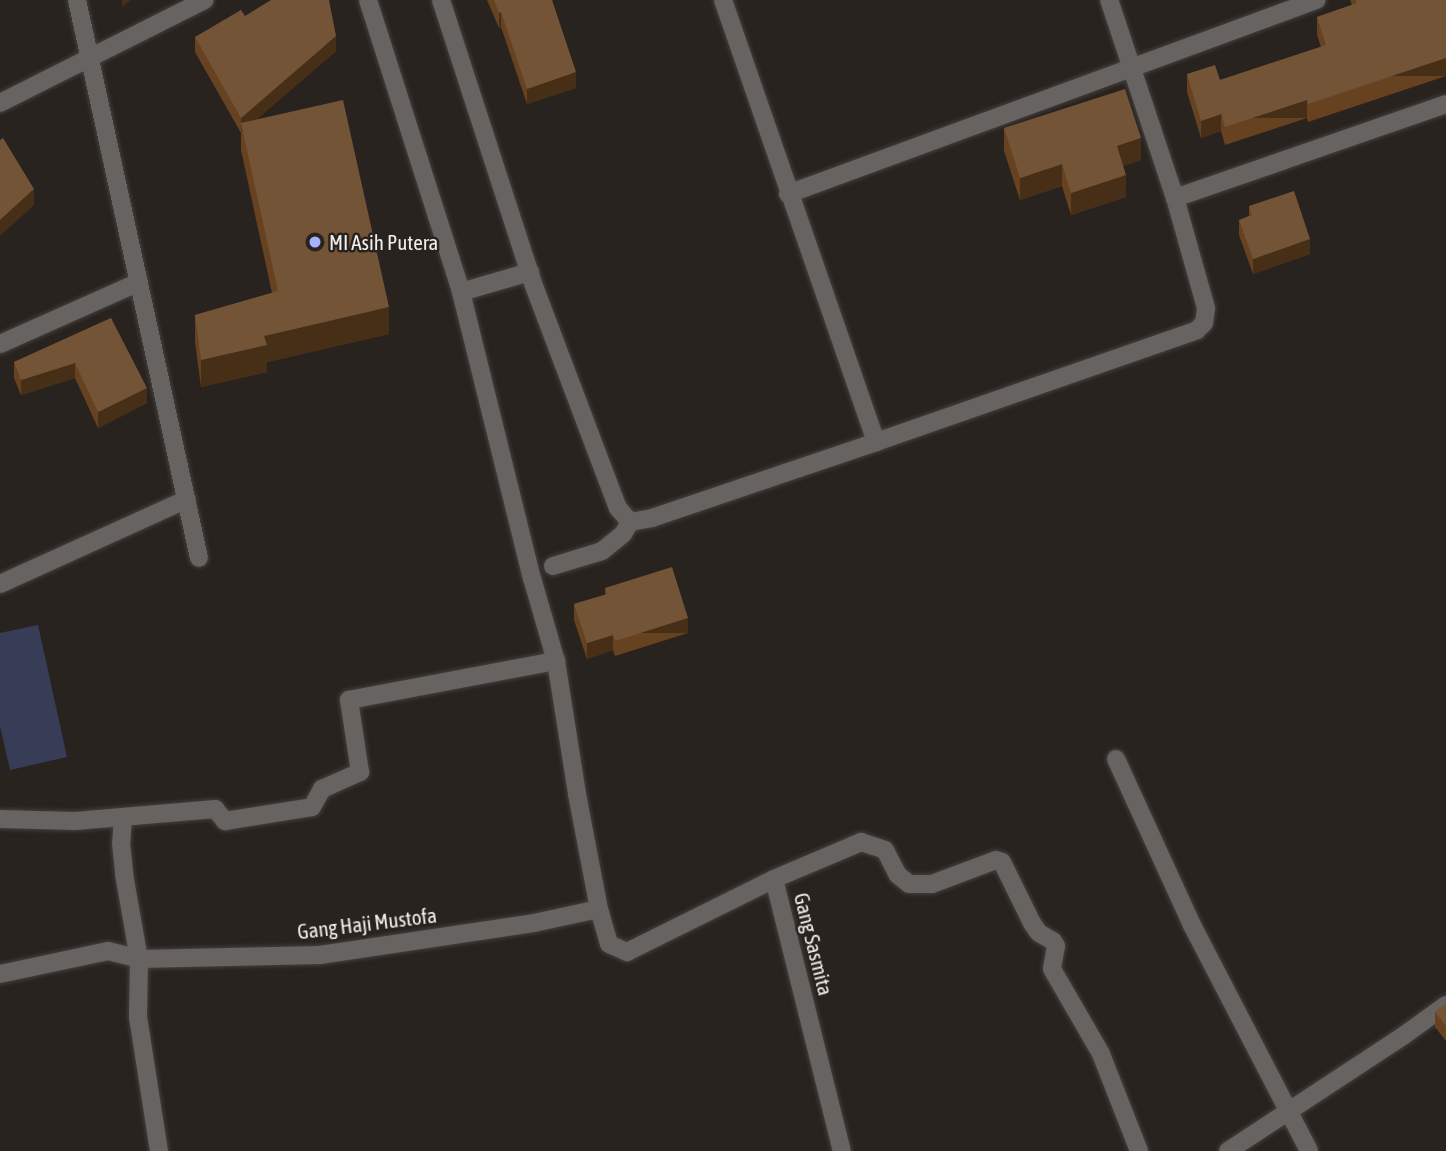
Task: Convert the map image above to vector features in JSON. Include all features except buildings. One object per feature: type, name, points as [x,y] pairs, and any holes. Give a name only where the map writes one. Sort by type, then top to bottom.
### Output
[{"type":"street","points":[[77,0],[199,558]]},
{"type":"street","points":[[0,103],[205,0]]},
{"type":"street","points":[[368,0],[461,292],[532,578],[556,661],[599,909]]},
{"type":"street","points":[[441,0],[530,272],[618,508],[630,523]]},
{"type":"street","points":[[723,0],[876,442]]},
{"type":"street","points":[[554,566],[602,551],[623,534],[630,523],[652,519],[1198,330],[1204,323],[1206,308],[1175,198],[1109,0]]},
{"type":"street","points":[[788,194],[1315,0]]},
{"type":"street","points":[[1175,198],[1446,104]]},
{"type":"street","points":[[461,292],[530,272]]},
{"type":"street","points":[[0,344],[139,282]]},
{"type":"street","points":[[0,584],[187,499]]},
{"type":"street","points":[[0,819],[75,821],[215,809],[225,821],[312,807],[322,789],[360,772],[349,700],[556,661]]},
{"type":"street","points":[[1116,759],[1192,925],[1287,1114],[1309,1151]]},
{"type":"street","points":[[122,817],[123,864],[139,959],[138,1017],[159,1151]]},
{"type":"street","points":[[774,879],[861,842],[885,850],[898,875],[909,884],[932,884],[996,860],[1002,862],[1032,923],[1039,933],[1053,941],[1056,946],[1052,969],[1101,1054],[1139,1151]]},
{"type":"street","name":"Gang Sasmita","points":[[599,909],[609,944],[627,952],[774,879],[842,1151]]},
{"type":"street","name":"Gang Haji Mustofa","points":[[0,974],[108,951],[139,959],[320,955],[534,923],[599,909]]},
{"type":"street","points":[[1228,1151],[1446,1005]]},
{"type":"shaded area","points":[[38,625],[67,757],[10,770],[0,726],[0,633]]},
{"type":"place","name":"MI Asih Putera","points":[[315,242]]}]
